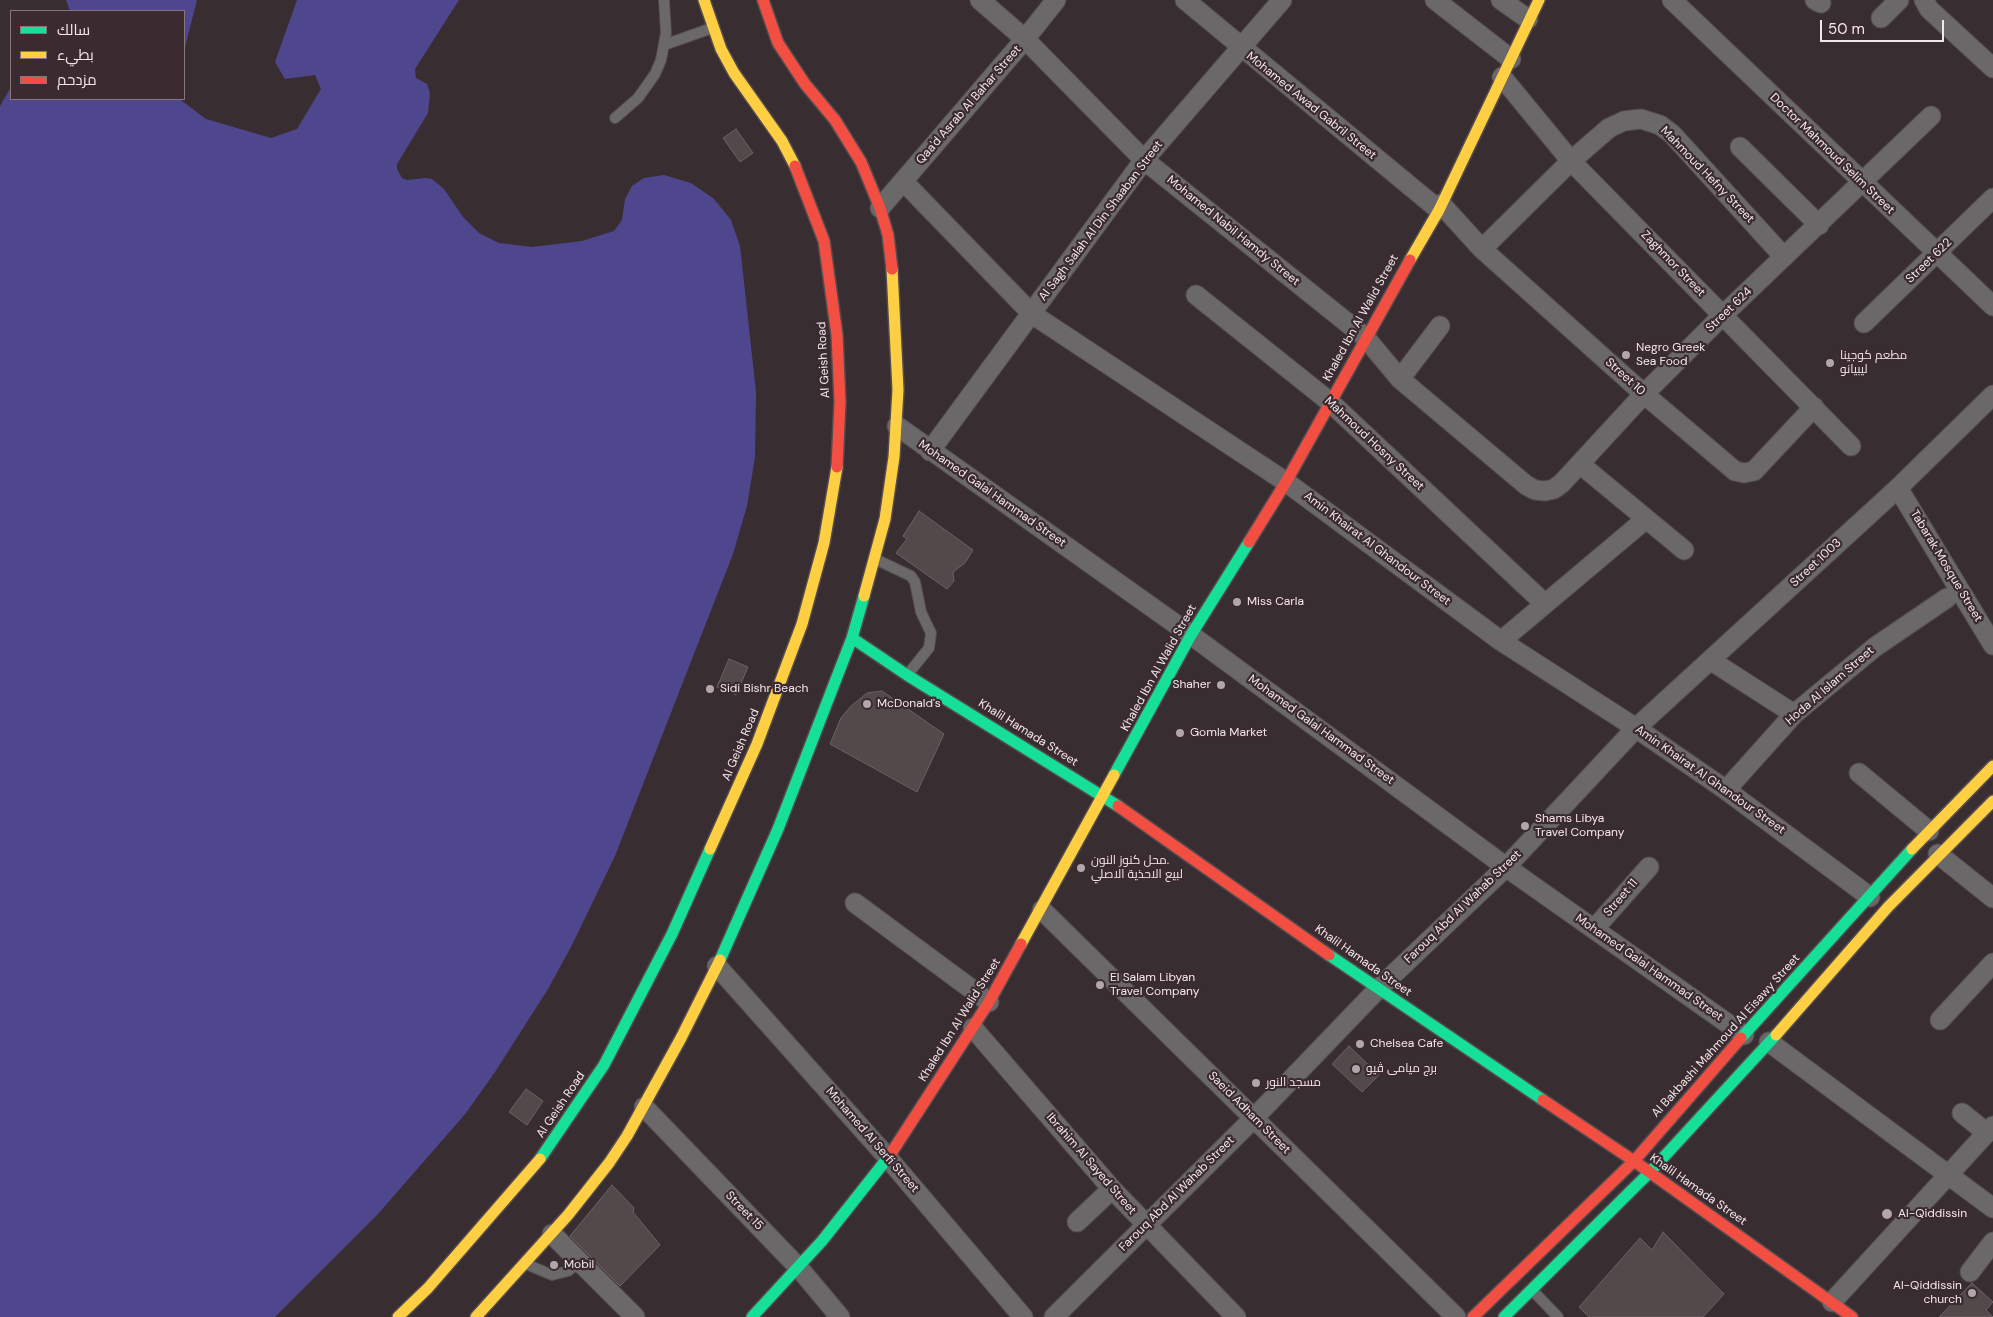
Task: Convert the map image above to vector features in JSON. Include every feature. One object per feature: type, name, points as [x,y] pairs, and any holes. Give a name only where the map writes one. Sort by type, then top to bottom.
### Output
[{"type":"main road","name":"Al Geish Road","points":[[398,1317],[492,1219],[520,1185],[550,1147],[604,1064],[672,934],[763,728],[802,624],[824,543],[837,469],[840,402],[837,335],[824,241],[810,198],[795,165],[777,134],[734,73],[712,28],[704,0]]},
{"type":"main road","points":[[476,1317],[552,1234],[609,1163],[644,1107],[717,966],[778,829],[852,638],[875,559],[890,488],[897,426],[898,381],[893,262],[880,208],[871,184],[849,141],[805,84],[778,42],[763,0]]},
{"type":"main road","name":"Khaled Ibn Al Walid Street","points":[[752,1317],[799,1268],[845,1214],[888,1158],[989,1002],[1042,910],[1192,635],[1286,482],[1365,337],[1440,207],[1511,59],[1528,19],[1539,0]]},
{"type":"main road","name":"Khalil Hamada Street","points":[[852,638],[907,675],[1104,796],[1378,989],[1650,1172],[1852,1317]]},
{"type":"main road","name":"Al Bakbashi Mahmoud Al Eisawy Street","points":[[1473,1317],[1634,1161],[1744,1035],[1929,831],[1993,766]]},
{"type":"main road","points":[[1504,1317],[1650,1172],[1769,1042],[1888,906],[1993,801]]},
{"type":"street","name":"Mohamed Nabil Hamdy Street","points":[[980,0],[1025,40],[1144,160],[1365,337],[1400,379],[1526,485]]},
{"type":"street","name":"Qaa'd Asrab Al Bahar Street","points":[[880,208],[1025,40],[1056,0]]},
{"type":"street","name":"Mohamed Awad Gabril Street","points":[[1185,0],[1242,49],[1440,207]]},
{"type":"street","name":"Al Sagh Salah Al Din Shaaban Street","points":[[930,451],[1144,160],[1242,49],[1282,0]]},
{"type":"street","points":[[1435,0],[1511,59]]},
{"type":"street","points":[[1501,0],[1528,19]]},
{"type":"street","name":"Doctor Mahmoud Selim Street","points":[[1672,0],[1993,306]]},
{"type":"street","points":[[1881,18],[1899,0]]},
{"type":"street","points":[[1924,0],[1929,9],[1993,68]]},
{"type":"street","name":"Zaghmor Street","points":[[1502,77],[1571,160],[1851,446]]},
{"type":"street","name":"Street 624","points":[[1526,485],[1535,490],[1545,492],[1554,489],[1580,464],[1644,394],[1723,315],[1931,116]]},
{"type":"street","name":"Mahmoud Hefny Street","points":[[1482,249],[1571,160],[1609,128],[1624,121],[1641,120],[1660,125],[1672,134],[1784,257]]},
{"type":"street","points":[[1740,147],[1819,224]]},
{"type":"street","name":"Amin Khairat Al Ghandour Street","points":[[903,181],[1032,314],[1286,482],[1501,641],[1636,728],[1726,790],[1870,897]]},
{"type":"street","name":"Street 622","points":[[1864,323],[1993,198]]},
{"type":"street","name":"Street 10","points":[[1440,207],[1482,249],[1644,394],[1735,471],[1744,473],[1758,467],[1814,407]]},
{"type":"street","name":"Mahmoud Hosny Street","points":[[1196,295],[1330,402],[1544,603]]},
{"type":"street","points":[[1400,379],[1440,326]]},
{"type":"street","name":"Street 1003","points":[[1636,728],[1898,488],[1993,395]]},
{"type":"street","name":"Mohamed Galal Hammad Street","points":[[897,426],[1192,635],[1506,866],[1744,1035]]},
{"type":"street","points":[[1580,464],[1684,550]]},
{"type":"street","name":"Tabarak Mosque Street","points":[[1898,488],[1993,645]]},
{"type":"street","points":[[1501,641],[1646,519]]},
{"type":"street","name":"Hoda Al Islam Street","points":[[1726,790],[1794,714],[1875,647],[1947,598]]},
{"type":"street","points":[[1710,660],[1794,714]]},
{"type":"street","name":"Farouq Abd Al Wahab Street","points":[[1054,1317],[1254,1118],[1378,989],[1506,866],[1636,728]]},
{"type":"street","points":[[1860,773],[1929,831]]},
{"type":"street","points":[[1938,854],[1993,898]]},
{"type":"street","name":"Street 11","points":[[1594,929],[1649,867]]},
{"type":"street","points":[[855,903],[989,1002]]},
{"type":"street","name":"Saeid Adham Street","points":[[1042,910],[1456,1317]]},
{"type":"street","points":[[1940,1020],[1993,962]]},
{"type":"street","name":"Mohamed Al Serfi Street","points":[[717,966],[888,1158],[1023,1317]]},
{"type":"street","name":"Ibrahim Al Sayed Street","points":[[973,1028],[1112,1190],[1236,1317]]},
{"type":"street","points":[[1769,1042],[1993,1208]]},
{"type":"street","name":"Street 15","points":[[644,1107],[799,1268],[840,1317]]},
{"type":"street","points":[[1832,1302],[1990,1130],[1962,1112]]},
{"type":"street","points":[[1077,1222],[1112,1190]]},
{"type":"street","points":[[552,1234],[635,1317]]},
{"type":"street","points":[[1970,1272],[1993,1242]]},
{"type":"lane","points":[[615,118],[627,109],[647,87],[661,60],[666,22],[664,0]]},
{"type":"lane","points":[[664,45],[712,28]]},
{"type":"lane","points":[[875,559],[911,576],[921,612],[931,633],[929,648],[907,675]]},
{"type":"lane","points":[[525,1264],[552,1275],[568,1271],[578,1262]]},
{"type":"lane","points":[[1532,1290],[1558,1317]]},
{"type":"shaded area","points":[[66,0],[459,0],[415,69],[416,78],[427,84],[430,93],[428,113],[397,164],[397,169],[402,178],[407,180],[432,179],[444,189],[463,217],[479,233],[499,243],[532,247],[582,241],[614,231],[622,220],[625,199],[632,186],[644,178],[664,175],[691,183],[714,199],[731,220],[740,246],[756,392],[755,457],[747,506],[733,554],[615,856],[572,945],[548,989],[495,1072],[466,1113],[378,1214],[275,1317],[0,1317],[0,106],[10,89],[10,100],[185,100],[185,10],[70,10]]},
{"type":"pier","points":[[197,0],[297,0],[275,62],[285,79],[315,75],[321,89],[297,129],[271,138],[206,119],[182,101],[185,100],[185,47]]},
{"type":"building","points":[[736,129],[753,153],[740,162],[723,138]]},
{"type":"building","points":[[919,511],[973,550],[965,563],[953,572],[954,581],[947,589],[896,553],[907,539],[903,536]]},
{"type":"building","points":[[729,659],[748,667],[736,695],[717,687]]},
{"type":"building","points":[[882,691],[944,734],[917,792],[830,744],[841,718],[851,706],[867,693]]},
{"type":"building","name":"برج ميامى ڤيو","points":[[1349,1046],[1379,1075],[1362,1092],[1332,1064]]},
{"type":"building","points":[[526,1089],[543,1101],[527,1125],[509,1112]]},
{"type":"building","points":[[612,1185],[634,1208],[633,1212],[660,1245],[620,1286],[570,1236]]},
{"type":"building","points":[[1663,1232],[1724,1294],[1703,1317],[1589,1317],[1579,1307],[1640,1238],[1652,1250]]},
{"type":"building","name":"Al-Qiddissin church","points":[[1972,1283],[1993,1302],[1986,1310],[1993,1317],[1939,1317]]},
{"type":"traffic: fast","points":[[1114,775],[1191,635],[1249,542]]},
{"type":"traffic: fast","points":[[720,960],[778,829],[852,638],[864,596]]},
{"type":"traffic: fast","points":[[852,638],[907,675],[1118,806]]},
{"type":"traffic: fast","points":[[540,1159],[604,1065],[672,934],[710,849]]},
{"type":"traffic: fast","points":[[1741,1038],[1912,849]]},
{"type":"traffic: fast","points":[[1329,955],[1543,1100]]},
{"type":"traffic: fast","points":[[1504,1317],[1650,1172],[1776,1035]]},
{"type":"traffic: fast","points":[[752,1317],[822,1241],[890,1155]]},
{"type":"traffic: slow","points":[[704,0],[721,49],[734,73],[782,141],[795,166]]},
{"type":"traffic: slow","points":[[1410,260],[1439,210],[1539,0]]},
{"type":"traffic: slow","points":[[864,596],[885,519],[894,457],[898,390],[892,269]]},
{"type":"traffic: slow","points":[[710,849],[757,744],[802,624],[824,543],[837,467]]},
{"type":"traffic: slow","points":[[1912,849],[1993,766]]},
{"type":"traffic: slow","points":[[1021,944],[1114,775]]},
{"type":"traffic: slow","points":[[1776,1035],[1888,907],[1993,801]]},
{"type":"traffic: slow","points":[[476,1317],[568,1215],[609,1163],[627,1136],[681,1038],[720,960]]},
{"type":"traffic: slow","points":[[398,1317],[428,1288],[540,1159]]},
{"type":"traffic: jam","points":[[763,0],[778,43],[805,84],[835,120],[861,162],[880,208],[888,235],[892,269]]},
{"type":"traffic: jam","points":[[795,166],[824,241],[837,335],[840,402],[837,467]]},
{"type":"traffic: jam","points":[[1249,542],[1286,482],[1410,260]]},
{"type":"traffic: jam","points":[[1118,806],[1329,955]]},
{"type":"traffic: jam","points":[[890,1155],[989,1002],[1021,944]]},
{"type":"traffic: jam","points":[[1473,1317],[1634,1161],[1741,1038]]},
{"type":"traffic: jam","points":[[1543,1100],[1634,1161],[1852,1317]]},
{"type":"place","name":"Negro Greek Sea Food","points":[[1626,355]]},
{"type":"place","name":"مطعم كوجينا ليبيانو","points":[[1830,363]]},
{"type":"place","name":"Miss Carla","points":[[1237,602]]},
{"type":"place","name":"Shaher","points":[[1221,685]]},
{"type":"place","name":"Sidi Bishr Beach","points":[[710,689]]},
{"type":"place","name":"McDonald's","points":[[867,704]]},
{"type":"place","name":"Gomla Market","points":[[1180,733]]},
{"type":"place","name":"Shams Libya Travel Company","points":[[1525,826]]},
{"type":"place","name":"محل كنوز النون. لبيع الاحذية الاصلي","points":[[1081,868]]},
{"type":"place","name":"El Salam Libyan Travel Company","points":[[1100,985]]},
{"type":"place","name":"Chelsea Cafe","points":[[1360,1044]]},
{"type":"place","name":"برج ميامى ڤيو","points":[[1356,1069]]},
{"type":"place","name":"مسجد النور","points":[[1256,1083]]},
{"type":"place","name":"Al-Qiddissin","points":[[1887,1214]]},
{"type":"place","name":"Mobil","points":[[554,1265]]},
{"type":"place","name":"Al-Qiddissin church","points":[[1972,1293]]}]
